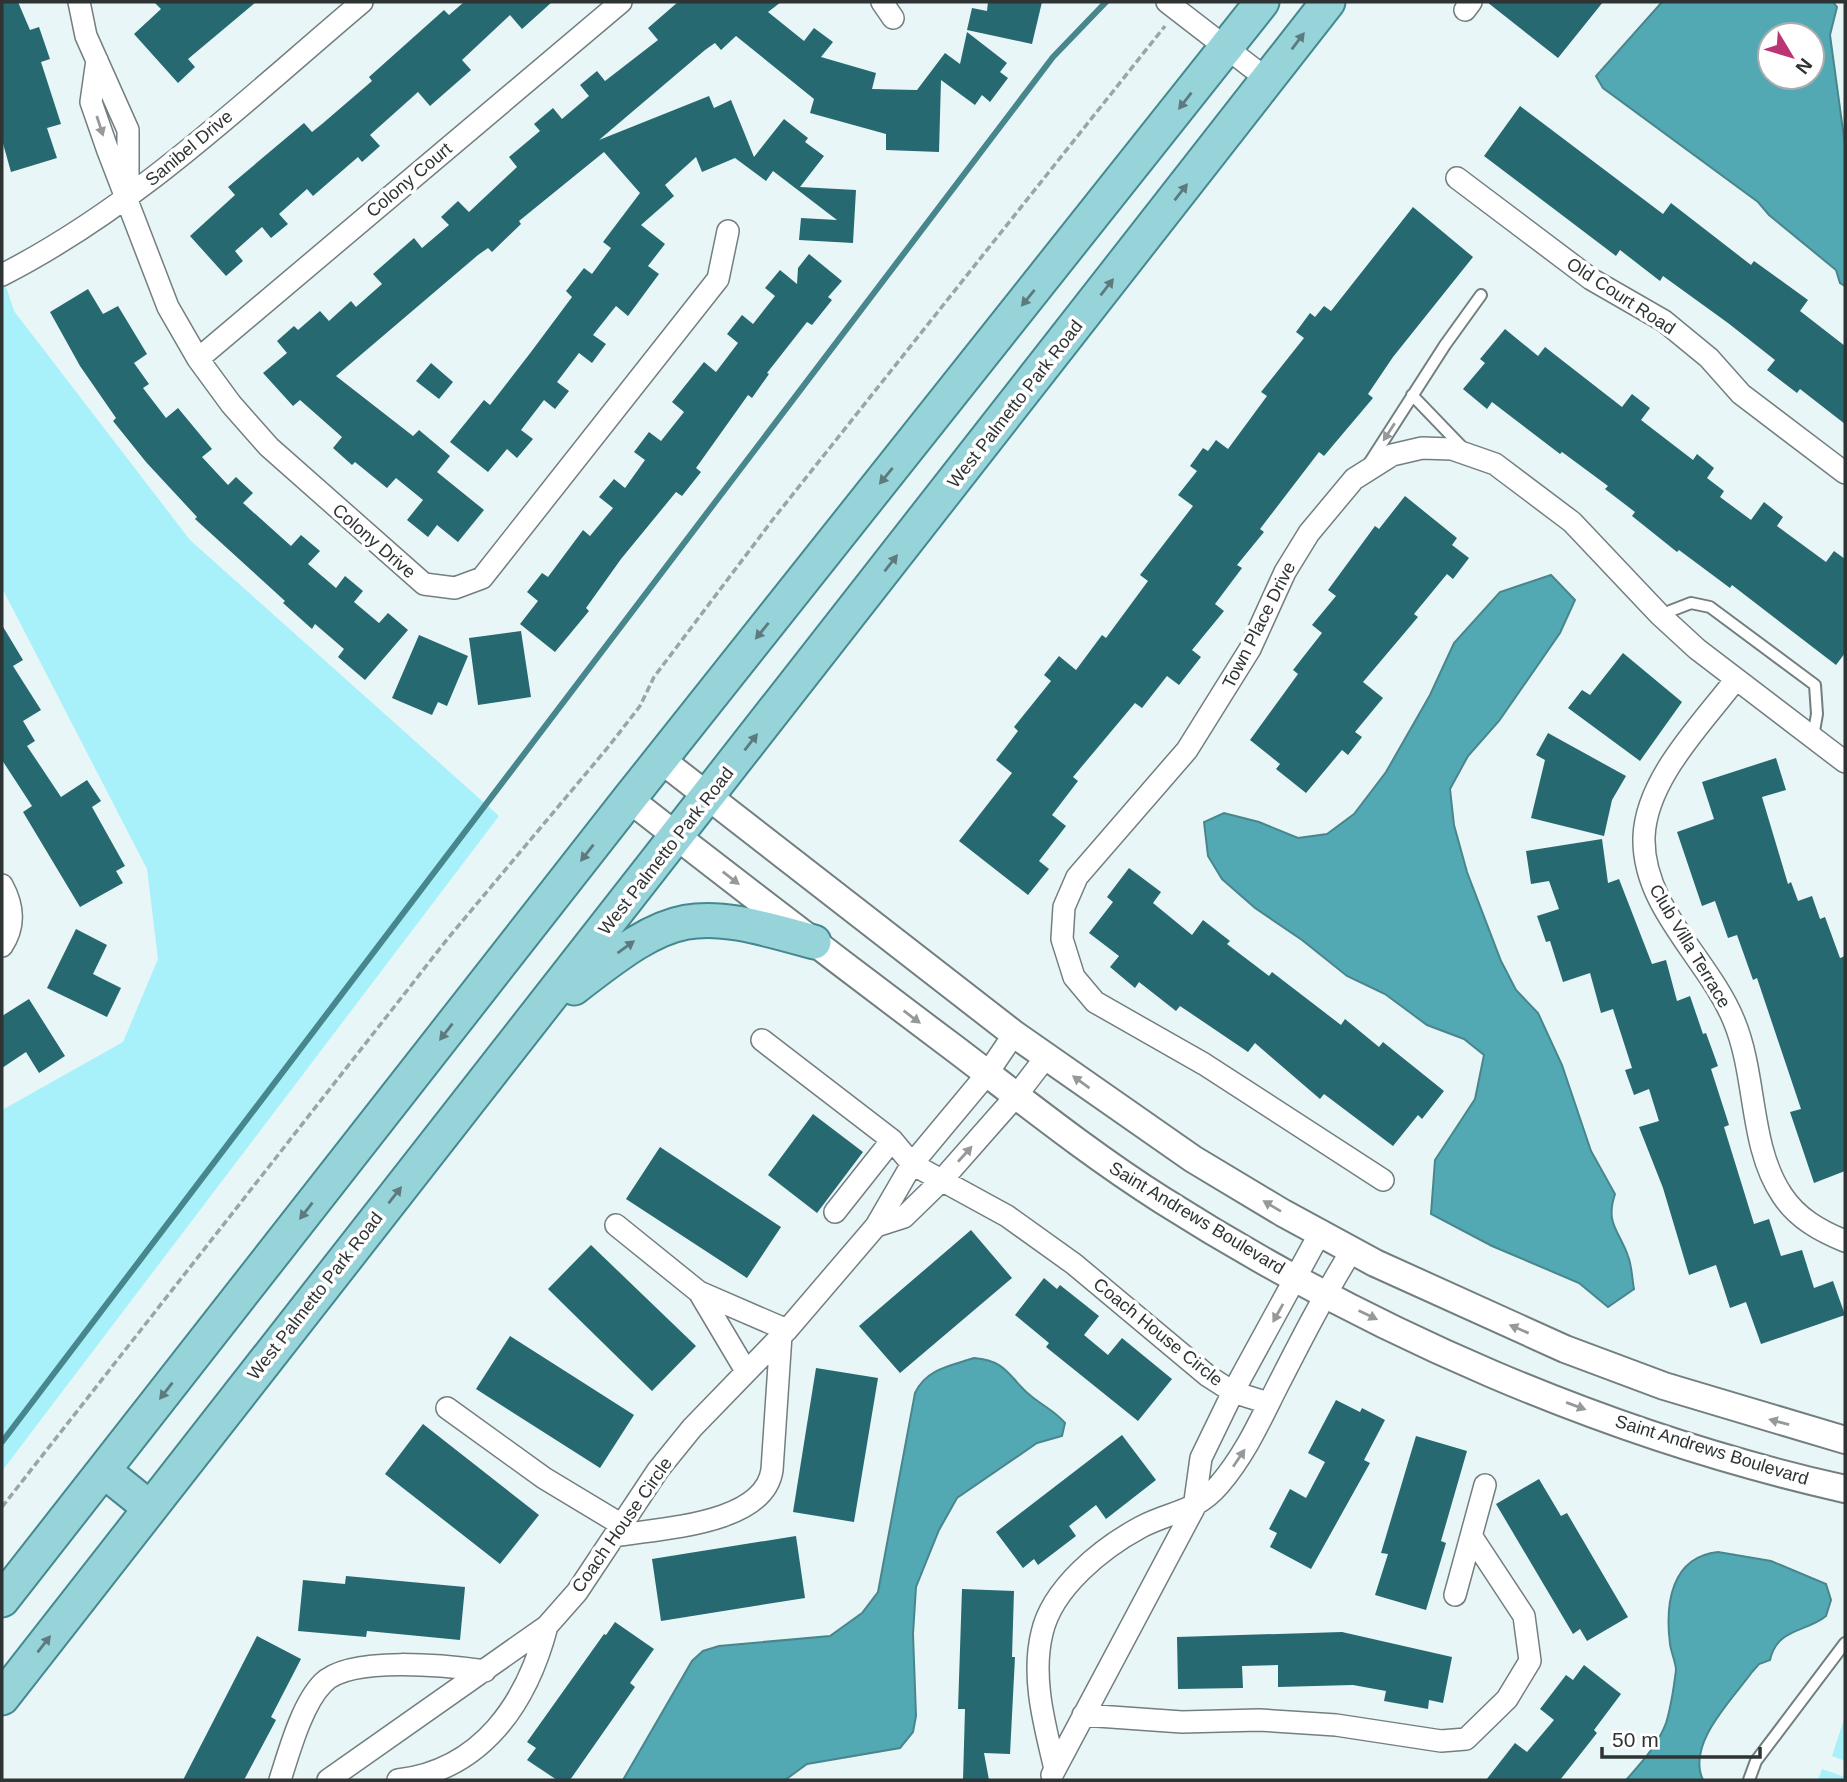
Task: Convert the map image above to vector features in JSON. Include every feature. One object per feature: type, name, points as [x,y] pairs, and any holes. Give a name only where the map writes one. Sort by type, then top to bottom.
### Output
[{"type":"main road","points":[[2,1600],[660,759],[1262,2]]},
{"type":"main road","name":"West Palmetto Park Road","points":[[2,1698],[1328,2]]},
{"type":"main road","points":[[533,1019],[637,939],[677,923],[710,919],[730,921],[814,942]]},
{"type":"main road","points":[[104,1471],[150,1508]]},
{"type":"street","name":"Sanibel Drive","points":[[2,275],[79,233],[128,198],[362,2]]},
{"type":"street","name":"Colony Court","points":[[198,359],[621,2]]},
{"type":"street","name":"Colony Drive","points":[[83,3],[86,36],[97,60],[91,102],[168,307],[198,359],[231,404],[269,447],[410,575],[424,584],[455,588],[482,578],[718,279],[728,231]]},
{"type":"street","points":[[1167,12],[1227,48],[1268,80]]},
{"type":"street","name":"Old Court Road","points":[[1457,178],[1591,279],[1664,321],[1709,358],[1741,394],[1845,473]]},
{"type":"street","name":"Town Place Drive","points":[[1383,1180],[1204,1065],[1095,1002],[1074,977],[1062,939],[1064,907],[1077,877],[1187,750],[1244,659],[1285,572],[1309,533],[1343,490],[1366,469],[1402,451],[1437,447],[1467,452],[1507,472],[1572,522],[1660,615],[1736,679],[1845,762]]},
{"type":"street","name":"Club Villa Terrace","points":[[1736,679],[1654,792],[1644,835],[1646,866],[1656,894],[1717,986],[1734,1020],[1751,1073],[1763,1152],[1770,1174],[1781,1194],[1801,1216],[1826,1234],[1845,1241]]},
{"type":"street","points":[[660,759],[1014,1034],[1193,1159],[1283,1213],[1469,1308],[1566,1349],[1676,1390],[1845,1440]]},
{"type":"street","name":"Saint Andrews Boulevard","points":[[629,799],[1075,1142],[1162,1200],[1297,1279],[1438,1349],[1535,1391],[1720,1455],[1845,1489]]},
{"type":"street","points":[[2,884],[11,903],[12,917],[2,946]]},
{"type":"street","name":"Coach House Circle","points":[[333,1780],[547,1626],[577,1592],[658,1470],[683,1438],[784,1332],[876,1226],[912,1164],[987,1074],[1014,1034]]},
{"type":"street","points":[[762,1040],[892,1140],[912,1164]]},
{"type":"street","name":"Coach House Circle","points":[[876,1226],[904,1217],[942,1180],[1016,1096],[1046,1057]]},
{"type":"street","points":[[835,1212],[892,1140]]},
{"type":"street","name":"Coach House Circle","points":[[912,1164],[1007,1216],[1074,1264],[1208,1376],[1233,1392],[1268,1404]]},
{"type":"street","points":[[447,1408],[619,1531],[725,1516],[761,1497],[767,1490],[772,1470],[784,1332],[699,1292],[616,1225]]},
{"type":"street","name":"Coach House Circle","points":[[1052,1775],[1194,1508],[1202,1458],[1233,1392],[1321,1231]]},
{"type":"street","name":"Coach House Circle","points":[[1194,1508],[1217,1487],[1241,1457],[1325,1294],[1352,1250]]},
{"type":"street","points":[[699,1292],[746,1371]]},
{"type":"street","points":[[1455,1595],[1485,1485]]},
{"type":"street","points":[[1052,1775],[1040,1699],[1038,1665],[1042,1632],[1060,1595],[1086,1567],[1142,1527],[1194,1508]]},
{"type":"street","points":[[1083,1715],[1182,1723],[1272,1721],[1336,1726],[1441,1741],[1466,1738],[1507,1699],[1530,1661],[1524,1616],[1472,1537]]},
{"type":"street","points":[[398,1780],[447,1769],[471,1753],[490,1734],[532,1676],[547,1626]]},
{"type":"street","points":[[280,1780],[299,1726],[315,1693],[327,1679],[379,1666],[425,1665],[485,1671]]},
{"type":"lane","points":[[1366,469],[1481,295]]},
{"type":"lane","points":[[1412,396],[1467,452]]},
{"type":"lane","points":[[1660,615],[1691,603],[1710,607],[1815,685],[1817,714],[1812,737]]},
{"type":"lane","points":[[1749,1780],[1756,1760],[1845,1643]]},
{"type":"path","points":[[2,1507],[449,937],[609,746],[640,706],[654,677],[774,518],[1167,12]]},
{"type":"shaded area","points":[[1662,2],[1833,2],[1837,7],[1830,35],[1845,145],[1845,286],[1840,283],[1836,270],[1769,215],[1758,202],[1603,88],[1596,76]]},
{"type":"shaded area","points":[[2,274],[14,311],[190,540],[499,816],[2,1471],[2,1110],[123,1042],[158,959],[147,869],[2,588]]},
{"type":"shaded area","points":[[1551,575],[1575,600],[1560,633],[1499,721],[1468,756],[1450,789],[1454,825],[1467,872],[1501,961],[1516,990],[1538,1013],[1562,1065],[1591,1151],[1615,1194],[1612,1220],[1629,1260],[1634,1289],[1608,1307],[1579,1283],[1492,1246],[1431,1214],[1435,1160],[1475,1099],[1484,1055],[1464,1039],[1427,1025],[1385,994],[1347,976],[1302,940],[1255,908],[1222,879],[1208,856],[1204,822],[1224,813],[1259,822],[1298,838],[1327,834],[1354,814],[1386,772],[1430,695],[1454,643],[1500,592]]},
{"type":"shaded area","points":[[974,1358],[1001,1366],[1023,1389],[1065,1423],[1062,1436],[1037,1443],[957,1498],[939,1530],[916,1587],[913,1634],[916,1716],[913,1732],[900,1748],[807,1764],[785,1780],[623,1780],[692,1661],[703,1651],[719,1646],[830,1636],[862,1613],[878,1592],[915,1393],[932,1373]]},
{"type":"shaded area","points":[[1718,1552],[1771,1561],[1826,1584],[1831,1600],[1826,1616],[1779,1642],[1770,1660],[1759,1664],[1723,1709],[1706,1737],[1701,1752],[1699,1766],[1703,1780],[1626,1780],[1654,1746],[1668,1717],[1676,1670],[1669,1629],[1674,1585],[1690,1563],[1702,1556]]},
{"type":"shaded area","points":[[1845,1716],[1845,1761],[1832,1756]]},
{"type":"shaded area","points":[[1822,1769],[1845,1777],[1845,1780],[1818,1780]]},
{"type":"building","points":[[2,2],[18,2],[30,30],[39,27],[50,59],[41,62],[61,124],[47,128],[57,158],[11,172],[2,140]]},
{"type":"building","points":[[154,2],[256,2],[188,59],[195,67],[178,83],[134,34],[161,9]]},
{"type":"building","points":[[464,2],[552,2],[522,29],[510,15],[462,60],[471,70],[430,106],[418,92],[370,135],[380,146],[362,162],[358,157],[313,196],[307,189],[279,214],[288,224],[271,238],[262,227],[235,251],[243,261],[226,276],[190,236],[235,195],[228,187],[304,123],[312,132],[372,81],[369,77],[444,10],[449,15]]},
{"type":"building","points":[[678,2],[781,2],[768,12],[804,41],[814,28],[833,42],[821,57],[876,73],[872,89],[917,90],[945,53],[960,64],[967,32],[1007,63],[1000,72],[1008,78],[990,102],[982,95],[975,105],[941,80],[939,152],[886,150],[886,134],[810,113],[814,99],[736,36],[721,50],[715,43],[705,50],[599,140],[709,96],[714,108],[731,100],[754,157],[784,119],[808,138],[805,142],[824,156],[800,187],[856,190],[853,243],[799,240],[801,218],[837,220],[773,171],[766,181],[735,158],[702,172],[696,157],[665,185],[674,196],[641,225],[665,244],[648,266],[659,274],[628,316],[616,306],[593,335],[606,344],[592,363],[579,353],[557,382],[569,391],[555,409],[544,400],[521,430],[533,439],[517,458],[507,449],[488,472],[450,442],[484,400],[490,405],[531,352],[572,297],[566,291],[584,268],[592,274],[611,248],[603,242],[640,193],[604,152],[519,221],[521,224],[492,252],[488,248],[478,255],[336,376],[413,436],[419,430],[450,456],[437,472],[484,510],[458,542],[437,525],[428,537],[407,520],[423,500],[396,478],[387,488],[355,462],[352,465],[333,448],[342,437],[300,400],[293,406],[263,373],[287,353],[277,341],[294,326],[298,330],[320,311],[329,321],[351,301],[356,307],[382,284],[373,274],[414,238],[422,248],[449,225],[441,217],[458,201],[469,212],[517,167],[509,157],[540,131],[534,124],[553,108],[562,119],[589,96],[580,85],[597,71],[605,81],[658,40],[648,28]]},
{"type":"building","points":[[988,2],[1042,2],[1032,44],[967,30],[972,8],[987,11]]},
{"type":"building","points":[[1487,2],[1603,2],[1558,58]]},
{"type":"building","points":[[1520,106],[1663,214],[1671,203],[1751,265],[1754,261],[1808,300],[1800,311],[1845,346],[1845,424],[1800,389],[1797,393],[1767,370],[1775,360],[1728,323],[1663,276],[1660,281],[1620,250],[1616,256],[1484,156]]},
{"type":"building","points":[[1413,207],[1473,257],[1393,357],[1368,394],[1373,398],[1324,456],[1319,452],[1260,529],[1264,532],[1237,565],[1242,568],[1215,604],[1224,611],[1192,650],[1201,657],[1179,685],[1167,676],[1142,708],[1135,703],[1073,777],[1078,781],[1052,815],[1066,826],[1039,861],[1049,869],[1028,895],[959,841],[1012,773],[996,760],[1018,731],[1014,727],[1051,681],[1044,675],[1059,656],[1076,670],[1102,635],[1106,638],[1148,581],[1140,575],[1193,506],[1178,495],[1197,471],[1190,466],[1203,448],[1208,451],[1216,440],[1228,449],[1267,396],[1261,392],[1304,338],[1296,332],[1310,313],[1315,317],[1324,306],[1331,311]]},
{"type":"building","points":[[809,254],[842,281],[828,297],[832,300],[812,325],[807,322],[767,373],[769,374],[752,398],[748,395],[696,468],[701,472],[682,496],[676,492],[621,559],[586,608],[589,611],[555,652],[520,624],[538,601],[527,592],[542,573],[548,577],[583,530],[590,536],[613,508],[599,497],[614,479],[625,488],[645,460],[634,452],[649,432],[661,441],[684,412],[672,402],[704,362],[716,372],[738,343],[727,334],[742,315],[753,324],[775,296],[765,288],[780,270],[797,284],[798,268]]},
{"type":"building","points":[[88,289],[103,314],[118,306],[147,354],[134,363],[149,384],[143,388],[166,418],[178,408],[212,449],[202,457],[228,485],[236,477],[253,493],[243,503],[291,546],[301,535],[320,551],[308,564],[336,588],[345,576],[363,591],[354,602],[379,623],[388,613],[408,630],[365,680],[338,657],[344,649],[315,624],[312,629],[195,519],[197,517],[146,462],[113,421],[116,418],[80,366],[50,312]]},
{"type":"building","points":[[1505,329],[1538,356],[1545,347],[1622,407],[1632,394],[1650,408],[1641,420],[1693,460],[1697,454],[1714,468],[1707,478],[1724,491],[1720,497],[1751,520],[1764,502],[1783,517],[1777,526],[1826,562],[1834,551],[1845,559],[1845,653],[1836,665],[1732,585],[1730,588],[1679,550],[1677,552],[1632,516],[1635,512],[1605,489],[1608,486],[1562,452],[1560,454],[1492,402],[1487,409],[1463,389],[1485,363],[1480,359]]},
{"type":"building","points":[[431,363],[453,382],[439,399],[416,381]]},
{"type":"building","points":[[1405,496],[1457,538],[1452,545],[1469,558],[1453,579],[1447,574],[1414,614],[1418,617],[1363,682],[1383,698],[1355,732],[1362,737],[1348,755],[1342,750],[1306,793],[1276,769],[1280,764],[1250,740],[1298,674],[1293,670],[1322,633],[1312,625],[1336,596],[1328,590],[1375,526],[1379,529]]},
{"type":"building","points":[[2,625],[23,660],[13,666],[41,710],[23,721],[35,741],[27,746],[61,797],[87,780],[101,801],[92,807],[125,866],[116,871],[123,883],[80,907],[23,812],[32,806],[2,760]]},
{"type":"building","points":[[521,631],[531,697],[478,705],[469,638]]},
{"type":"building","points":[[419,635],[468,656],[447,706],[438,702],[432,715],[392,698]]},
{"type":"building","points":[[1623,653],[1682,702],[1640,761],[1568,708],[1582,690],[1590,695]]},
{"type":"building","points":[[1548,733],[1626,776],[1612,800],[1604,836],[1531,818],[1545,760],[1536,755]]},
{"type":"building","points":[[1776,758],[1786,790],[1762,797],[1788,884],[1791,882],[1798,901],[1812,896],[1820,919],[1825,917],[1840,958],[1845,956],[1845,1171],[1814,1183],[1790,1112],[1801,1109],[1757,978],[1753,980],[1737,935],[1728,938],[1715,901],[1702,906],[1677,832],[1714,819],[1702,782]]},
{"type":"building","points":[[1602,839],[1608,883],[1619,879],[1652,964],[1666,960],[1677,1001],[1690,996],[1703,1034],[1706,1033],[1718,1066],[1711,1069],[1729,1125],[1724,1127],[1754,1224],[1769,1219],[1781,1256],[1802,1250],[1814,1288],[1833,1281],[1845,1315],[1761,1344],[1746,1302],[1730,1308],[1716,1265],[1689,1275],[1663,1188],[1639,1127],[1659,1121],[1649,1089],[1634,1095],[1625,1070],[1632,1068],[1613,1009],[1601,1013],[1590,973],[1563,982],[1550,941],[1546,942],[1537,916],[1559,909],[1549,881],[1531,884],[1526,851]]},
{"type":"building","points":[[1129,868],[1161,892],[1153,903],[1192,935],[1203,920],[1230,941],[1227,944],[1269,976],[1272,972],[1341,1025],[1345,1019],[1379,1047],[1383,1042],[1444,1091],[1422,1119],[1418,1115],[1393,1146],[1324,1094],[1320,1099],[1255,1043],[1248,1052],[1180,1006],[1176,1011],[1139,982],[1135,988],[1110,967],[1119,956],[1089,933],[1113,902],[1107,897]]},
{"type":"building","points":[[76,929],[107,945],[93,974],[121,988],[107,1017],[47,988]]},
{"type":"building","points":[[29,999],[65,1056],[39,1073],[26,1052],[2,1068],[2,1016]]},
{"type":"building","points":[[813,1114],[863,1152],[817,1213],[768,1175]]},
{"type":"building","points":[[660,1147],[781,1227],[747,1278],[626,1199]]},
{"type":"building","points":[[971,1230],[1012,1278],[900,1373],[859,1326]]},
{"type":"building","points":[[591,1245],[696,1346],[652,1391],[548,1289]]},
{"type":"building","points":[[1044,1278],[1057,1289],[1060,1285],[1099,1316],[1084,1335],[1108,1355],[1122,1338],[1172,1379],[1138,1421],[1046,1347],[1049,1343],[1015,1315]]},
{"type":"building","points":[[510,1336],[634,1415],[600,1468],[476,1389]]},
{"type":"building","points":[[816,1368],[878,1378],[854,1522],[793,1512]]},
{"type":"building","points":[[1336,1400],[1360,1412],[1362,1408],[1385,1420],[1364,1460],[1370,1463],[1311,1569],[1270,1547],[1277,1533],[1269,1529],[1290,1489],[1306,1498],[1325,1462],[1308,1453]]},
{"type":"building","points":[[423,1424],[539,1515],[500,1564],[385,1474]]},
{"type":"building","points":[[1122,1435],[1156,1480],[1106,1519],[1096,1505],[1069,1526],[1076,1536],[1038,1565],[1034,1559],[1023,1568],[996,1532]]},
{"type":"building","points":[[1416,1436],[1467,1451],[1441,1541],[1446,1543],[1426,1610],[1375,1595],[1388,1554],[1381,1553]]},
{"type":"building","points":[[1539,1479],[1561,1516],[1567,1513],[1628,1617],[1587,1641],[1580,1629],[1573,1634],[1496,1504]]},
{"type":"building","points":[[796,1536],[805,1598],[661,1621],[652,1559]]},
{"type":"building","points":[[346,1576],[465,1587],[460,1640],[367,1631],[366,1637],[298,1631],[303,1580],[345,1584]]},
{"type":"building","points":[[962,1589],[1014,1591],[1012,1657],[1015,1657],[1010,1754],[984,1753],[989,1780],[963,1780],[965,1709],[958,1709]]},
{"type":"building","points":[[615,1622],[654,1649],[630,1683],[635,1687],[570,1780],[557,1780],[527,1760],[536,1748],[527,1742]]},
{"type":"building","points":[[1342,1632],[1452,1657],[1443,1703],[1429,1700],[1428,1709],[1384,1701],[1386,1691],[1353,1685],[1278,1687],[1278,1665],[1242,1666],[1243,1688],[1178,1689],[1177,1637]]},
{"type":"building","points":[[257,1636],[301,1659],[271,1717],[276,1720],[244,1780],[183,1780]]},
{"type":"building","points":[[1584,1665],[1621,1694],[1594,1730],[1597,1733],[1560,1780],[1486,1780],[1515,1743],[1527,1752],[1554,1720],[1540,1709],[1566,1675],[1573,1680]]},
{"type":"waterway","points":[[2,1442],[1053,57],[1106,2]]}]
